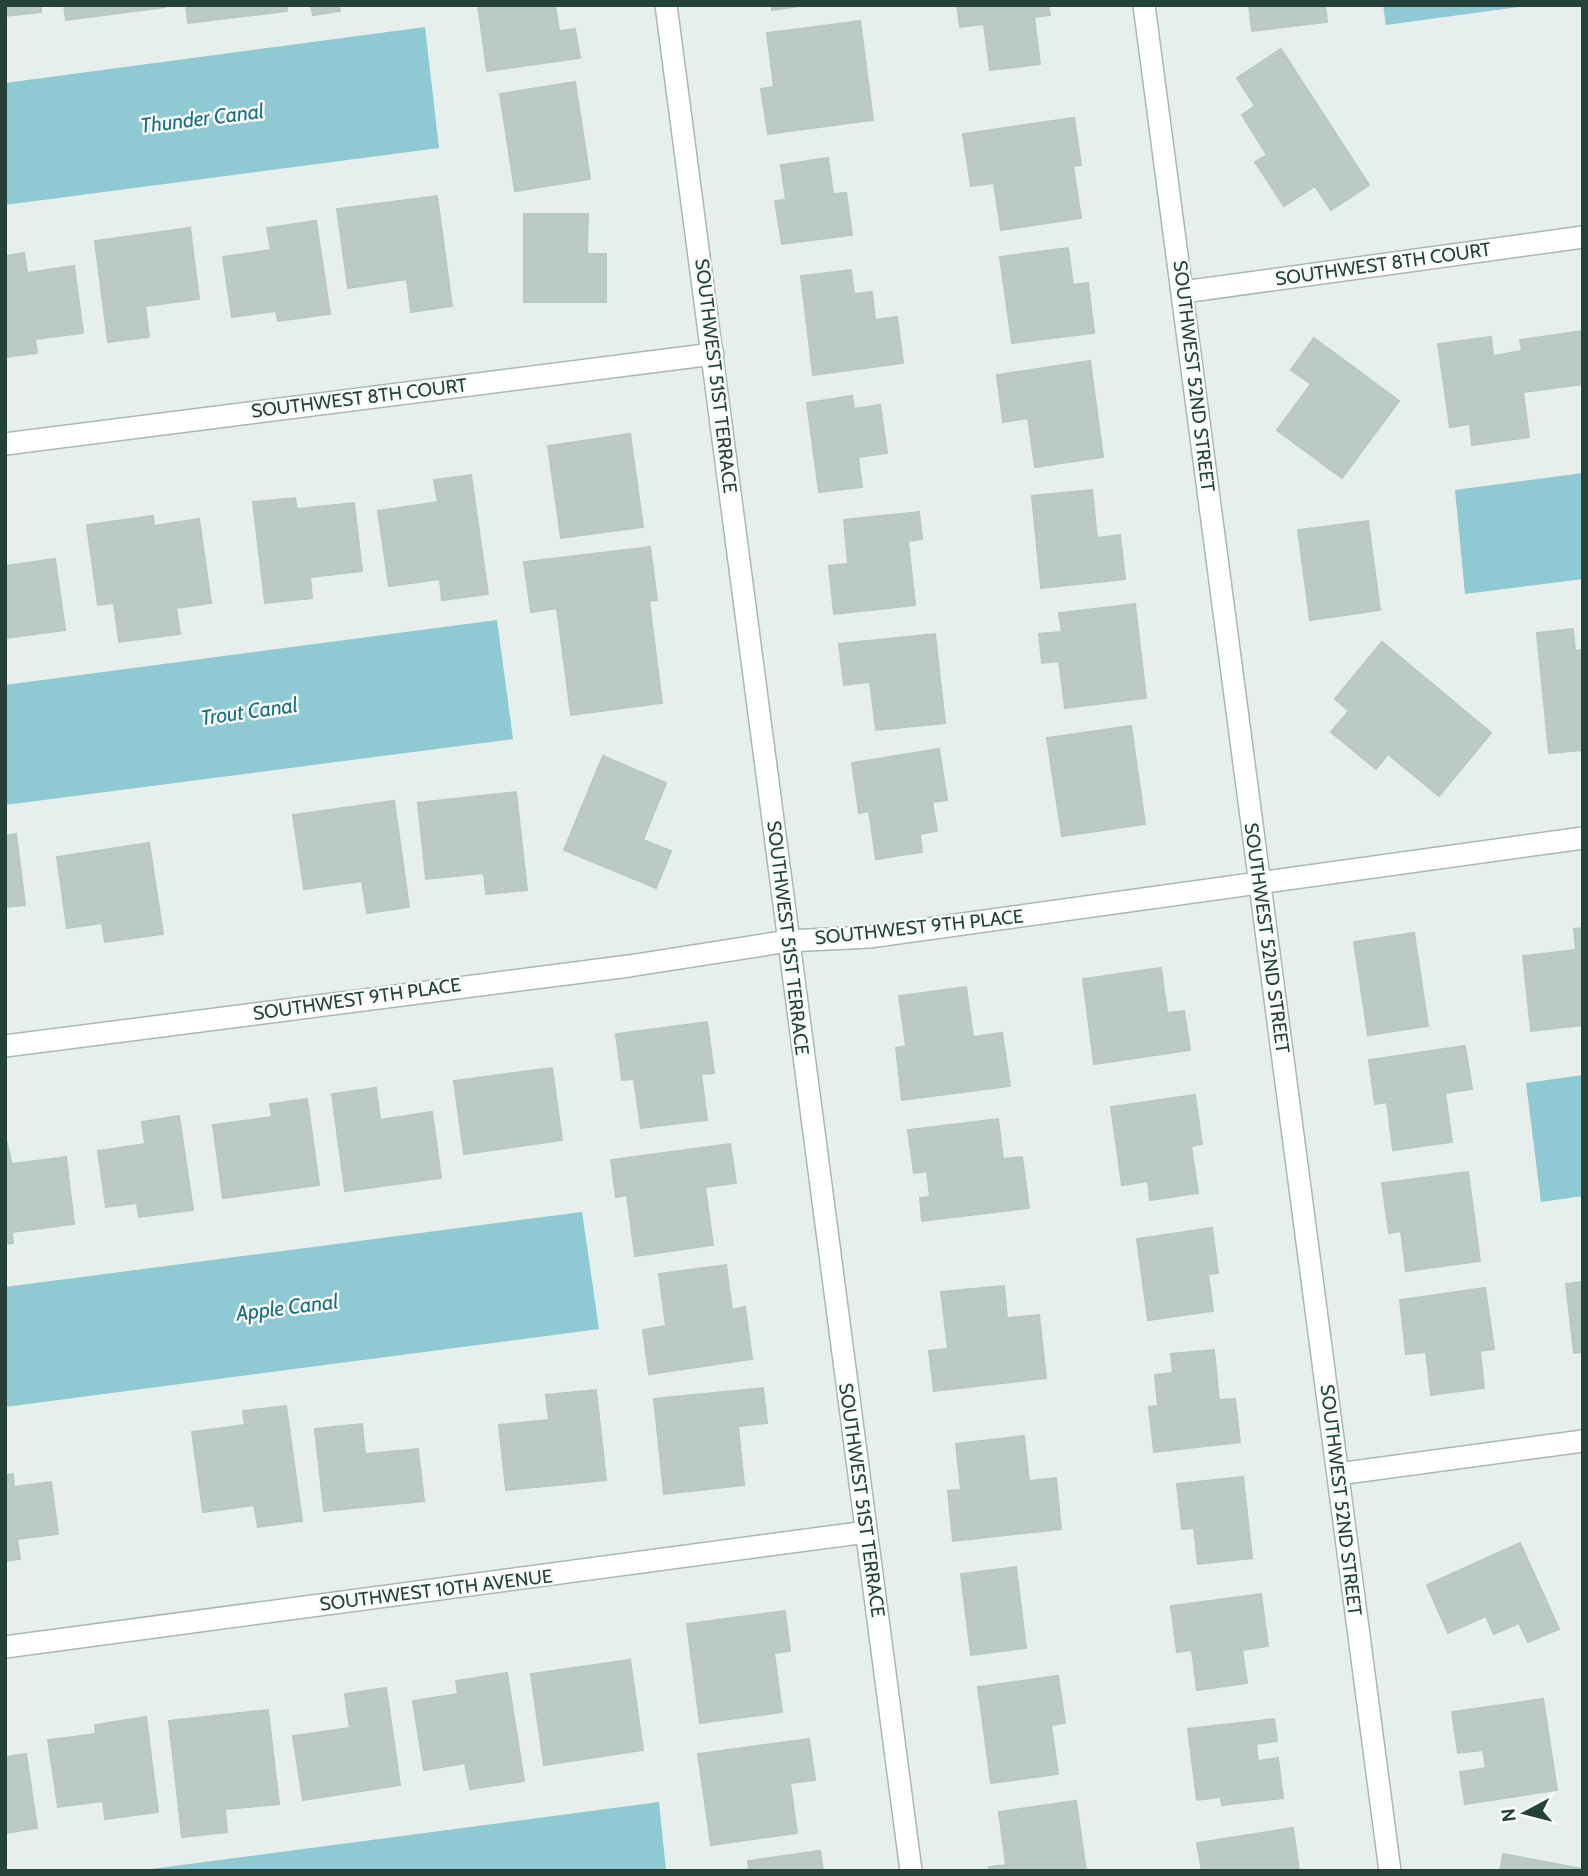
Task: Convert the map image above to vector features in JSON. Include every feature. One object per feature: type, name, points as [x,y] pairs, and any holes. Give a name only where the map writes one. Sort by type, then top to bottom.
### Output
[{"type":"street","name":"SOUTHWEST 51ST TERRACE","points":[[666,5],[911,1871]]},
{"type":"street","name":"SOUTHWEST 52ND STREET","points":[[1144,5],[1390,1871]]},
{"type":"street","name":"SOUTHWEST 8TH COURT","points":[[1183,292],[1583,237]]},
{"type":"street","name":"SOUTHWEST 8TH COURT","points":[[5,444],[713,354]]},
{"type":"street","name":"SOUTHWEST 9TH PLACE","points":[[5,1046],[629,966],[788,941],[869,937],[1260,884],[1334,870],[1583,838]]},
{"type":"street","points":[[1338,1474],[1583,1441]]},
{"type":"street","name":"SOUTHWEST 10TH AVENUE","points":[[5,1647],[866,1532]]},
{"type":"water","points":[[1383,5],[1534,5],[1386,25]]},
{"type":"water","name":"Thunder Canal","points":[[425,27],[439,148],[5,205],[5,83]]},
{"type":"water","points":[[1583,473],[1583,579],[1465,594],[1455,490]]},
{"type":"water","name":"Trout Canal","points":[[497,620],[513,739],[5,805],[5,685]]},
{"type":"water","points":[[1583,1075],[1583,1196],[1541,1202],[1526,1083]]},
{"type":"water","name":"Apple Canal","points":[[582,1212],[599,1329],[5,1407],[5,1287]]},
{"type":"water","points":[[659,1802],[666,1871],[136,1871]]},
{"type":"building","points":[[5,5],[41,5],[41,12],[5,16]]},
{"type":"building","points":[[64,5],[165,5],[165,7],[66,20]]},
{"type":"building","points":[[186,5],[286,5],[287,11],[188,23]]},
{"type":"building","points":[[311,5],[339,5],[340,11],[313,15]]},
{"type":"building","points":[[478,5],[555,5],[559,31],[575,29],[580,58],[487,71]]},
{"type":"building","points":[[772,5],[806,5],[772,10]]},
{"type":"building","points":[[957,5],[1048,5],[1050,15],[1034,17],[1040,64],[990,70],[984,24],[960,27]]},
{"type":"building","points":[[1249,5],[1325,5],[1327,22],[1252,31]]},
{"type":"building","points":[[860,21],[873,120],[768,134],[761,89],[774,87],[767,33]]},
{"type":"building","points":[[1281,49],[1369,185],[1331,210],[1315,186],[1284,206],[1255,162],[1267,155],[1242,115],[1255,106],[1237,78]]},
{"type":"building","points":[[575,82],[590,179],[515,191],[500,94]]},
{"type":"building","points":[[1074,118],[1081,165],[1073,166],[1081,218],[1001,230],[994,183],[971,186],[963,134]]},
{"type":"building","points":[[828,158],[833,194],[846,193],[852,235],[782,244],[775,201],[786,200],[781,165]]},
{"type":"building","points":[[437,196],[452,306],[411,312],[407,279],[348,288],[337,209]]},
{"type":"building","points":[[524,214],[588,214],[587,254],[606,254],[606,302],[524,302]]},
{"type":"building","points":[[316,221],[330,314],[278,321],[276,311],[232,317],[223,257],[271,250],[267,228]]},
{"type":"building","points":[[190,228],[199,299],[145,306],[149,337],[108,342],[95,241]]},
{"type":"building","points":[[1068,248],[1073,285],[1088,283],[1094,333],[1012,343],[1000,257]]},
{"type":"building","points":[[24,253],[27,273],[74,266],[83,333],[35,339],[37,353],[5,357],[5,256]]},
{"type":"building","points":[[851,270],[854,294],[872,292],[875,320],[897,317],[903,363],[813,375],[801,276]]},
{"type":"building","points":[[1583,331],[1583,384],[1523,392],[1529,437],[1472,445],[1470,424],[1450,427],[1438,344],[1491,337],[1493,356],[1522,351],[1520,340]]},
{"type":"building","points":[[1314,338],[1399,401],[1342,478],[1277,430],[1311,384],[1291,370]]},
{"type":"building","points":[[1090,361],[1103,457],[1035,467],[1028,418],[1003,422],[997,375]]},
{"type":"building","points":[[852,396],[854,409],[880,405],[887,453],[858,457],[862,487],[819,492],[807,403]]},
{"type":"building","points":[[630,434],[643,527],[561,538],[548,446]]},
{"type":"building","points":[[471,475],[488,594],[442,600],[440,579],[389,586],[378,511],[438,502],[434,480]]},
{"type":"building","points":[[1092,490],[1097,538],[1120,535],[1125,579],[1041,588],[1032,496]]},
{"type":"building","points":[[295,498],[297,509],[354,503],[362,571],[310,577],[312,598],[265,603],[253,502]]},
{"type":"building","points":[[919,512],[922,539],[908,541],[915,605],[834,614],[829,566],[848,564],[844,520]]},
{"type":"building","points":[[153,516],[154,526],[199,519],[211,603],[176,608],[180,634],[119,642],[114,603],[98,605],[87,525]]},
{"type":"building","points":[[1368,521],[1380,610],[1310,620],[1298,530]]},
{"type":"building","points":[[650,547],[657,600],[649,601],[662,703],[571,715],[557,608],[531,612],[524,562]]},
{"type":"building","points":[[55,559],[65,630],[5,638],[5,566]]},
{"type":"building","points":[[1135,604],[1146,698],[1065,708],[1059,661],[1042,663],[1039,634],[1062,632],[1059,613]]},
{"type":"building","points":[[1573,629],[1575,651],[1583,650],[1583,750],[1549,753],[1537,633]]},
{"type":"building","points":[[935,634],[945,723],[876,730],[870,682],[844,685],[839,644]]},
{"type":"building","points":[[1382,642],[1491,733],[1439,796],[1388,754],[1376,769],[1331,732],[1349,711],[1335,699]]},
{"type":"building","points":[[1131,726],[1145,824],[1062,836],[1047,738]]},
{"type":"building","points":[[939,749],[947,800],[932,802],[937,831],[920,834],[922,852],[876,859],[869,811],[859,813],[852,763]]},
{"type":"building","points":[[603,756],[666,783],[643,840],[671,851],[656,888],[564,850]]},
{"type":"building","points":[[516,792],[527,890],[486,894],[484,873],[426,879],[418,803]]},
{"type":"building","points":[[394,801],[409,907],[367,913],[362,881],[304,889],[293,815]]},
{"type":"building","points":[[16,834],[25,905],[5,907],[5,836]]},
{"type":"building","points":[[149,843],[163,934],[105,942],[102,923],[67,928],[57,857]]},
{"type":"building","points":[[1583,928],[1583,1025],[1531,1031],[1523,956],[1576,950],[1574,929]]},
{"type":"building","points":[[1414,933],[1428,1026],[1368,1035],[1354,942]]},
{"type":"building","points":[[1161,968],[1167,1013],[1184,1011],[1190,1050],[1094,1064],[1083,979]]},
{"type":"building","points":[[966,987],[973,1037],[1002,1033],[1010,1086],[902,1100],[896,1048],[906,1046],[899,996]]},
{"type":"building","points":[[707,1022],[714,1073],[701,1074],[707,1120],[641,1128],[634,1079],[622,1080],[616,1034]]},
{"type":"building","points":[[1465,1046],[1472,1089],[1445,1093],[1452,1142],[1393,1150],[1387,1102],[1375,1104],[1369,1060]]},
{"type":"building","points":[[552,1068],[562,1140],[464,1154],[454,1081]]},
{"type":"building","points":[[376,1088],[380,1120],[432,1112],[441,1178],[345,1191],[332,1094]]},
{"type":"building","points":[[1195,1095],[1202,1144],[1191,1146],[1198,1193],[1150,1200],[1148,1181],[1122,1185],[1111,1107]]},
{"type":"building","points":[[307,1099],[319,1185],[223,1198],[213,1125],[272,1117],[270,1104]]},
{"type":"building","points":[[179,1116],[193,1210],[139,1217],[137,1203],[106,1207],[98,1151],[145,1144],[142,1122]]},
{"type":"building","points":[[998,1119],[1003,1159],[1022,1157],[1029,1208],[922,1221],[920,1198],[930,1197],[927,1171],[914,1173],[908,1130]]},
{"type":"building","points":[[5,1136],[12,1164],[66,1157],[74,1224],[12,1232],[13,1243],[5,1244]]},
{"type":"building","points":[[730,1144],[736,1183],[705,1187],[713,1245],[635,1256],[627,1195],[616,1197],[611,1160]]},
{"type":"building","points":[[1468,1172],[1480,1261],[1406,1271],[1401,1231],[1389,1233],[1382,1183]]},
{"type":"building","points":[[1212,1228],[1218,1273],[1208,1274],[1213,1311],[1148,1320],[1137,1239]]},
{"type":"building","points":[[726,1265],[732,1310],[745,1307],[752,1359],[649,1374],[643,1330],[666,1326],[659,1274]]},
{"type":"building","points":[[1583,1282],[1583,1352],[1574,1353],[1566,1284]]},
{"type":"building","points":[[1004,1286],[1007,1318],[1039,1315],[1046,1378],[934,1391],[929,1351],[948,1349],[941,1292]]},
{"type":"building","points":[[1485,1288],[1494,1349],[1480,1351],[1484,1388],[1431,1395],[1426,1352],[1406,1354],[1400,1300]]},
{"type":"building","points":[[1214,1350],[1219,1400],[1235,1399],[1240,1442],[1154,1452],[1149,1407],[1158,1406],[1155,1375],[1173,1373],[1171,1354]]},
{"type":"building","points":[[763,1388],[767,1423],[738,1426],[744,1485],[664,1494],[654,1399]]},
{"type":"building","points":[[596,1390],[606,1480],[506,1490],[499,1425],[549,1420],[546,1395]]},
{"type":"building","points":[[286,1406],[302,1521],[258,1527],[254,1505],[203,1512],[192,1432],[245,1425],[243,1411]]},
{"type":"building","points":[[362,1424],[365,1454],[418,1449],[424,1501],[324,1511],[315,1429]]},
{"type":"building","points":[[1024,1436],[1029,1481],[1056,1478],[1061,1529],[953,1541],[948,1491],[961,1490],[956,1444]]},
{"type":"building","points":[[13,1474],[14,1487],[51,1482],[58,1534],[17,1539],[20,1559],[5,1561],[5,1475]]},
{"type":"building","points":[[1243,1477],[1252,1558],[1198,1564],[1194,1528],[1182,1529],[1177,1484]]},
{"type":"building","points":[[1520,1543],[1559,1629],[1528,1642],[1519,1623],[1494,1634],[1486,1616],[1448,1633],[1427,1585]]},
{"type":"building","points":[[1016,1567],[1026,1648],[971,1655],[961,1574]]},
{"type":"building","points":[[1261,1594],[1268,1646],[1242,1650],[1247,1683],[1197,1690],[1192,1650],[1177,1652],[1171,1606]]},
{"type":"building","points":[[785,1611],[790,1651],[774,1653],[782,1712],[700,1723],[687,1624]]},
{"type":"building","points":[[630,1660],[643,1750],[544,1765],[531,1674]]},
{"type":"building","points":[[507,1673],[524,1781],[470,1789],[465,1763],[424,1770],[413,1701],[458,1694],[456,1681]]},
{"type":"building","points":[[1058,1676],[1065,1723],[1051,1725],[1058,1774],[991,1783],[978,1687]]},
{"type":"building","points":[[386,1688],[400,1785],[303,1800],[293,1736],[350,1728],[345,1694]]},
{"type":"building","points":[[1543,1699],[1557,1790],[1465,1804],[1460,1772],[1486,1768],[1483,1750],[1458,1753],[1452,1712]]},
{"type":"building","points":[[268,1710],[279,1804],[225,1809],[227,1832],[182,1837],[169,1721]]},
{"type":"building","points":[[146,1717],[158,1812],[105,1819],[103,1801],[58,1807],[48,1740],[96,1734],[95,1725]]},
{"type":"building","points":[[1274,1719],[1277,1741],[1256,1744],[1258,1761],[1278,1758],[1283,1798],[1222,1805],[1221,1797],[1197,1800],[1188,1729]]},
{"type":"building","points":[[809,1739],[815,1780],[790,1783],[797,1833],[711,1845],[698,1754]]},
{"type":"building","points":[[26,1754],[37,1828],[5,1833],[5,1757]]},
{"type":"building","points":[[1076,1801],[1086,1871],[990,1871],[989,1867],[1006,1865],[999,1812]]},
{"type":"building","points":[[1293,1828],[1299,1871],[1202,1871],[1197,1843]]},
{"type":"building","points":[[820,1851],[823,1871],[749,1871],[748,1861]]},
{"type":"building","points":[[1503,1854],[1583,1869],[1583,1871],[1500,1871]]}]
